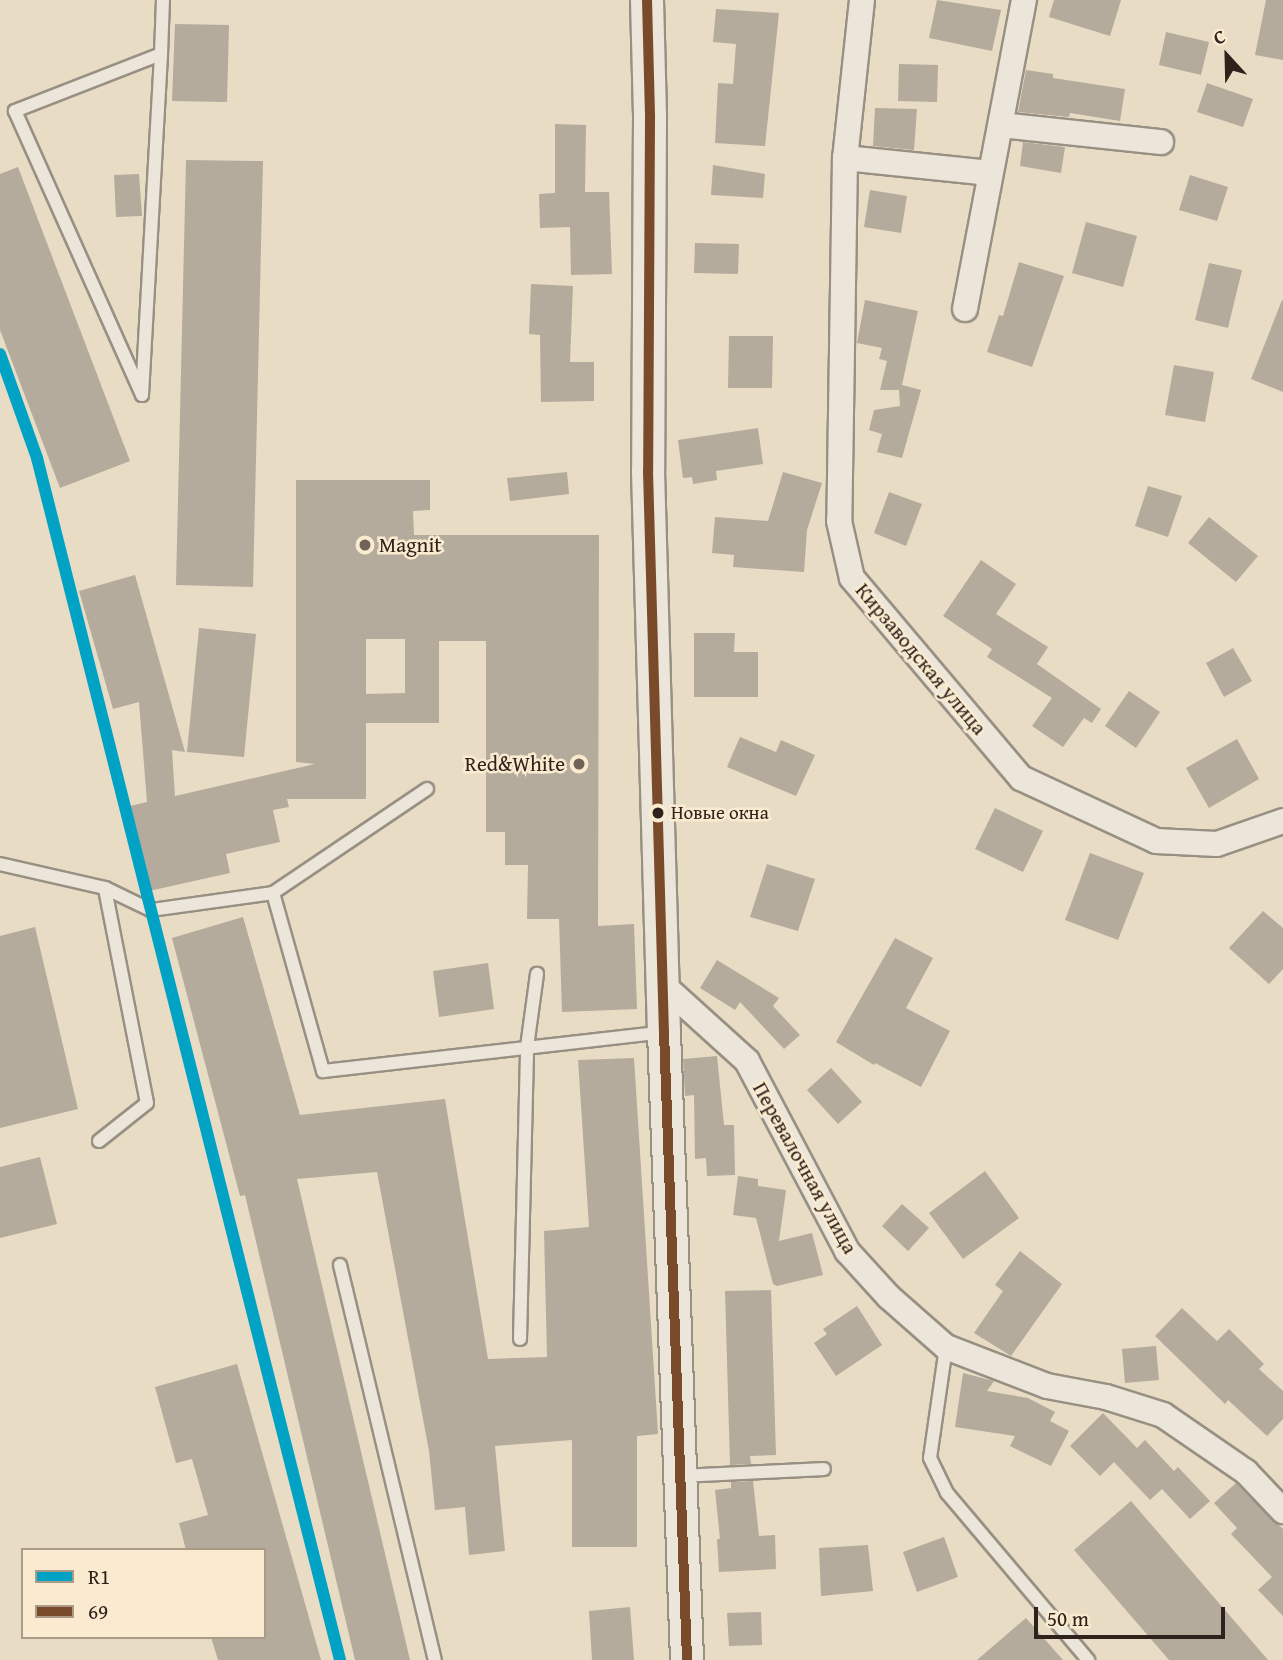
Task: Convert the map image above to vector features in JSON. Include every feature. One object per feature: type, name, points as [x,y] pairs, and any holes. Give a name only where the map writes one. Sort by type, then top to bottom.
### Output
[{"type":"street","points":[[647,0],[650,118],[648,471],[664,1032],[687,1660]]},
{"type":"street","name":"Кирзаводская улица","points":[[862,0],[845,158],[839,521],[852,578],[1021,778],[1156,841],[1217,844],[1283,821]]},
{"type":"street","points":[[965,309],[1024,0]]},
{"type":"street","points":[[1001,125],[1161,142]]},
{"type":"street","points":[[845,158],[990,173]]},
{"type":"street","name":"Перевалочная улица","points":[[663,985],[747,1060],[847,1251],[889,1297],[946,1347],[1047,1386],[1106,1396],[1163,1415],[1246,1472],[1283,1511]]},
{"type":"lane","points":[[161,54],[15,111],[142,395],[161,54],[163,0]]},
{"type":"lane","points":[[0,864],[105,888],[150,910],[273,893],[427,789]]},
{"type":"lane","points":[[99,1141],[148,1103],[105,888]]},
{"type":"lane","points":[[273,893],[323,1070],[664,1032]]},
{"type":"lane","points":[[520,1339],[527,1047],[537,974]]},
{"type":"lane","points":[[340,1265],[435,1660]]},
{"type":"lane","points":[[946,1347],[930,1458],[947,1493],[1088,1660]]},
{"type":"lane","points":[[680,1476],[824,1469]]},
{"type":"building","points":[[937,0],[1001,10],[992,51],[929,38]]},
{"type":"building","points":[[1054,0],[1121,0],[1110,36],[1049,17]]},
{"type":"building","points":[[1266,0],[1283,0],[1283,60],[1255,55]]},
{"type":"building","points":[[716,9],[779,13],[765,146],[715,143],[718,83],[733,84],[736,44],[713,42]]},
{"type":"building","points":[[175,24],[229,25],[227,102],[172,101]]},
{"type":"building","points":[[1166,32],[1209,42],[1201,75],[1159,65]]},
{"type":"building","points":[[899,64],[938,65],[937,102],[898,101]]},
{"type":"building","points":[[1026,70],[1053,74],[1053,78],[1125,89],[1120,121],[1070,113],[1069,117],[1018,112]]},
{"type":"building","points":[[1207,83],[1253,99],[1243,127],[1197,112]]},
{"type":"building","points":[[875,108],[917,109],[914,150],[873,146]]},
{"type":"building","points":[[555,124],[586,125],[585,192],[609,192],[612,274],[571,275],[570,227],[540,228],[539,194],[555,193]]},
{"type":"building","points":[[1023,142],[1065,147],[1061,173],[1020,166]]},
{"type":"building","points":[[186,160],[263,161],[253,587],[176,585]]},
{"type":"building","points":[[713,165],[765,174],[763,198],[711,195]]},
{"type":"building","points":[[18,167],[130,461],[60,488],[0,330],[0,174]]},
{"type":"building","points":[[139,174],[142,216],[116,217],[114,175]]},
{"type":"building","points":[[1190,175],[1228,187],[1217,221],[1179,210]]},
{"type":"building","points":[[870,190],[907,196],[901,233],[864,227]]},
{"type":"building","points":[[1086,222],[1137,236],[1123,287],[1072,273]]},
{"type":"building","points":[[695,243],[739,244],[738,274],[694,273]]},
{"type":"building","points":[[1019,262],[1064,276],[1032,367],[987,352],[999,315],[1003,316]]},
{"type":"building","points":[[1209,263],[1242,270],[1228,328],[1195,320]]},
{"type":"building","points":[[531,284],[573,286],[570,362],[594,362],[594,401],[541,402],[540,335],[529,334]]},
{"type":"building","points":[[865,300],[918,311],[902,385],[921,390],[902,458],[877,452],[882,434],[869,430],[874,410],[900,406],[899,390],[880,390],[887,361],[879,359],[882,348],[857,343]]},
{"type":"building","points":[[1283,301],[1283,392],[1251,379]]},
{"type":"building","points":[[729,336],[773,336],[772,388],[728,388]]},
{"type":"building","points":[[1174,365],[1214,372],[1205,422],[1165,415]]},
{"type":"building","points":[[758,428],[763,464],[716,471],[717,480],[693,484],[692,477],[683,478],[678,440]]},
{"type":"building","points":[[567,472],[569,494],[510,501],[507,478]]},
{"type":"building","points":[[783,472],[822,483],[807,530],[804,572],[733,567],[734,555],[712,553],[715,517],[768,521]]},
{"type":"building","points":[[296,480],[430,480],[430,510],[413,511],[414,535],[599,535],[598,926],[634,924],[637,1009],[562,1012],[559,919],[527,919],[528,865],[505,865],[505,832],[486,832],[486,641],[439,641],[439,723],[366,723],[366,799],[287,799],[289,807],[273,810],[280,842],[226,854],[230,873],[149,891],[130,806],[147,802],[139,702],[113,709],[79,591],[135,575],[185,752],[172,750],[175,796],[315,764],[296,762]],"holes":[[[366,639],[405,639],[405,693],[366,694]]]},
{"type":"building","points":[[1148,486],[1182,496],[1168,537],[1135,526]]},
{"type":"building","points":[[889,492],[922,504],[906,546],[874,533]]},
{"type":"building","points":[[1209,517],[1258,556],[1236,582],[1188,543]]},
{"type":"building","points":[[981,560],[1016,584],[996,614],[1048,647],[1037,664],[1101,709],[1092,723],[1084,718],[1063,747],[1032,726],[1052,698],[987,657],[992,649],[943,616]]},
{"type":"building","points":[[199,628],[256,634],[244,757],[187,752]]},
{"type":"building","points":[[694,633],[735,633],[734,652],[758,652],[758,697],[694,697]]},
{"type":"building","points":[[1233,648],[1252,681],[1224,697],[1206,663]]},
{"type":"building","points":[[1129,691],[1160,712],[1136,748],[1105,726]]},
{"type":"building","points":[[740,737],[776,752],[781,740],[815,755],[796,796],[727,767]]},
{"type":"building","points":[[1237,739],[1259,779],[1209,808],[1186,768]]},
{"type":"building","points":[[995,808],[1043,831],[1023,872],[975,849]]},
{"type":"building","points":[[1090,853],[1144,873],[1118,940],[1065,920]]},
{"type":"building","points":[[767,864],[815,879],[798,931],[750,917]]},
{"type":"building","points":[[1263,911],[1283,928],[1283,969],[1269,984],[1229,948]]},
{"type":"building","points":[[243,917],[300,1115],[445,1099],[488,1359],[547,1357],[544,1231],[589,1227],[578,1060],[634,1058],[658,1434],[637,1436],[637,1547],[572,1547],[572,1440],[495,1446],[505,1551],[469,1555],[465,1507],[435,1510],[429,1451],[377,1172],[297,1179],[410,1660],[355,1660],[245,1195],[240,1196],[172,938]]},
{"type":"building","points":[[35,927],[78,1109],[0,1128],[0,936]]},
{"type":"building","points":[[895,938],[933,958],[906,1008],[950,1031],[921,1087],[875,1063],[874,1065],[836,1042]]},
{"type":"building","points":[[717,960],[779,998],[773,1006],[800,1035],[784,1049],[740,1002],[735,1010],[700,988]]},
{"type":"building","points":[[488,963],[494,1009],[439,1017],[433,971]]},
{"type":"building","points":[[717,1056],[724,1125],[734,1125],[735,1175],[707,1176],[706,1158],[695,1159],[694,1095],[685,1096],[683,1059]]},
{"type":"building","points":[[831,1068],[862,1102],[838,1124],[807,1090]]},
{"type":"building","points":[[40,1157],[57,1224],[0,1238],[0,1167]]},
{"type":"building","points":[[985,1171],[1019,1218],[963,1259],[929,1213]]},
{"type":"building","points":[[738,1176],[758,1179],[758,1186],[786,1190],[779,1241],[812,1233],[823,1275],[777,1286],[773,1284],[756,1218],[733,1215]]},
{"type":"building","points":[[902,1204],[929,1228],[908,1251],[882,1226]]},
{"type":"building","points":[[1020,1251],[1062,1284],[1011,1356],[974,1333],[1003,1291],[995,1285]]},
{"type":"building","points":[[771,1290],[776,1455],[750,1456],[751,1464],[730,1465],[725,1291]]},
{"type":"building","points":[[857,1306],[882,1345],[836,1376],[814,1343],[827,1334],[823,1329]]},
{"type":"building","points":[[1182,1308],[1217,1341],[1229,1329],[1264,1364],[1259,1369],[1283,1391],[1283,1419],[1267,1436],[1228,1400],[1225,1404],[1155,1336]]},
{"type":"building","points":[[1156,1346],[1159,1380],[1125,1383],[1122,1349]]},
{"type":"building","points":[[237,1364],[321,1660],[218,1660],[212,1639],[266,1639],[266,1548],[185,1548],[179,1523],[208,1515],[192,1459],[176,1463],[155,1387]]},
{"type":"building","points":[[963,1373],[994,1381],[987,1391],[1028,1398],[1055,1412],[1050,1421],[1069,1431],[1051,1466],[1010,1446],[1015,1436],[955,1427]]},
{"type":"building","points":[[1103,1413],[1137,1448],[1145,1440],[1174,1471],[1178,1467],[1210,1501],[1190,1519],[1162,1489],[1150,1500],[1114,1462],[1100,1476],[1070,1446]]},
{"type":"building","points":[[753,1481],[759,1536],[775,1535],[776,1569],[719,1572],[717,1539],[720,1539],[715,1490],[731,1488],[731,1482]]},
{"type":"building","points":[[1236,1483],[1283,1529],[1283,1616],[1258,1590],[1272,1577],[1231,1534],[1237,1528],[1214,1503]]},
{"type":"building","points":[[1131,1501],[1268,1660],[1169,1660],[1074,1550]]},
{"type":"building","points":[[944,1537],[958,1577],[917,1592],[903,1552]]},
{"type":"building","points":[[868,1545],[873,1591],[821,1596],[819,1548]]},
{"type":"building","points":[[630,1607],[634,1660],[592,1660],[589,1611]]},
{"type":"building","points":[[761,1612],[762,1645],[729,1646],[727,1613]]},
{"type":"building","points":[[1026,1618],[1063,1660],[977,1660]]},
{"type":"transit line","name":"69","points":[[647,0],[650,118],[648,471],[664,1032],[687,1660]]},
{"type":"transit line","name":"R1","points":[[0,354],[37,458],[340,1660]]},
{"type":"place","name":"Magnit","points":[[365,545]]},
{"type":"place","name":"Red&White","points":[[579,764]]},
{"type":"place","name":"Новые окна","points":[[658,813]]}]
